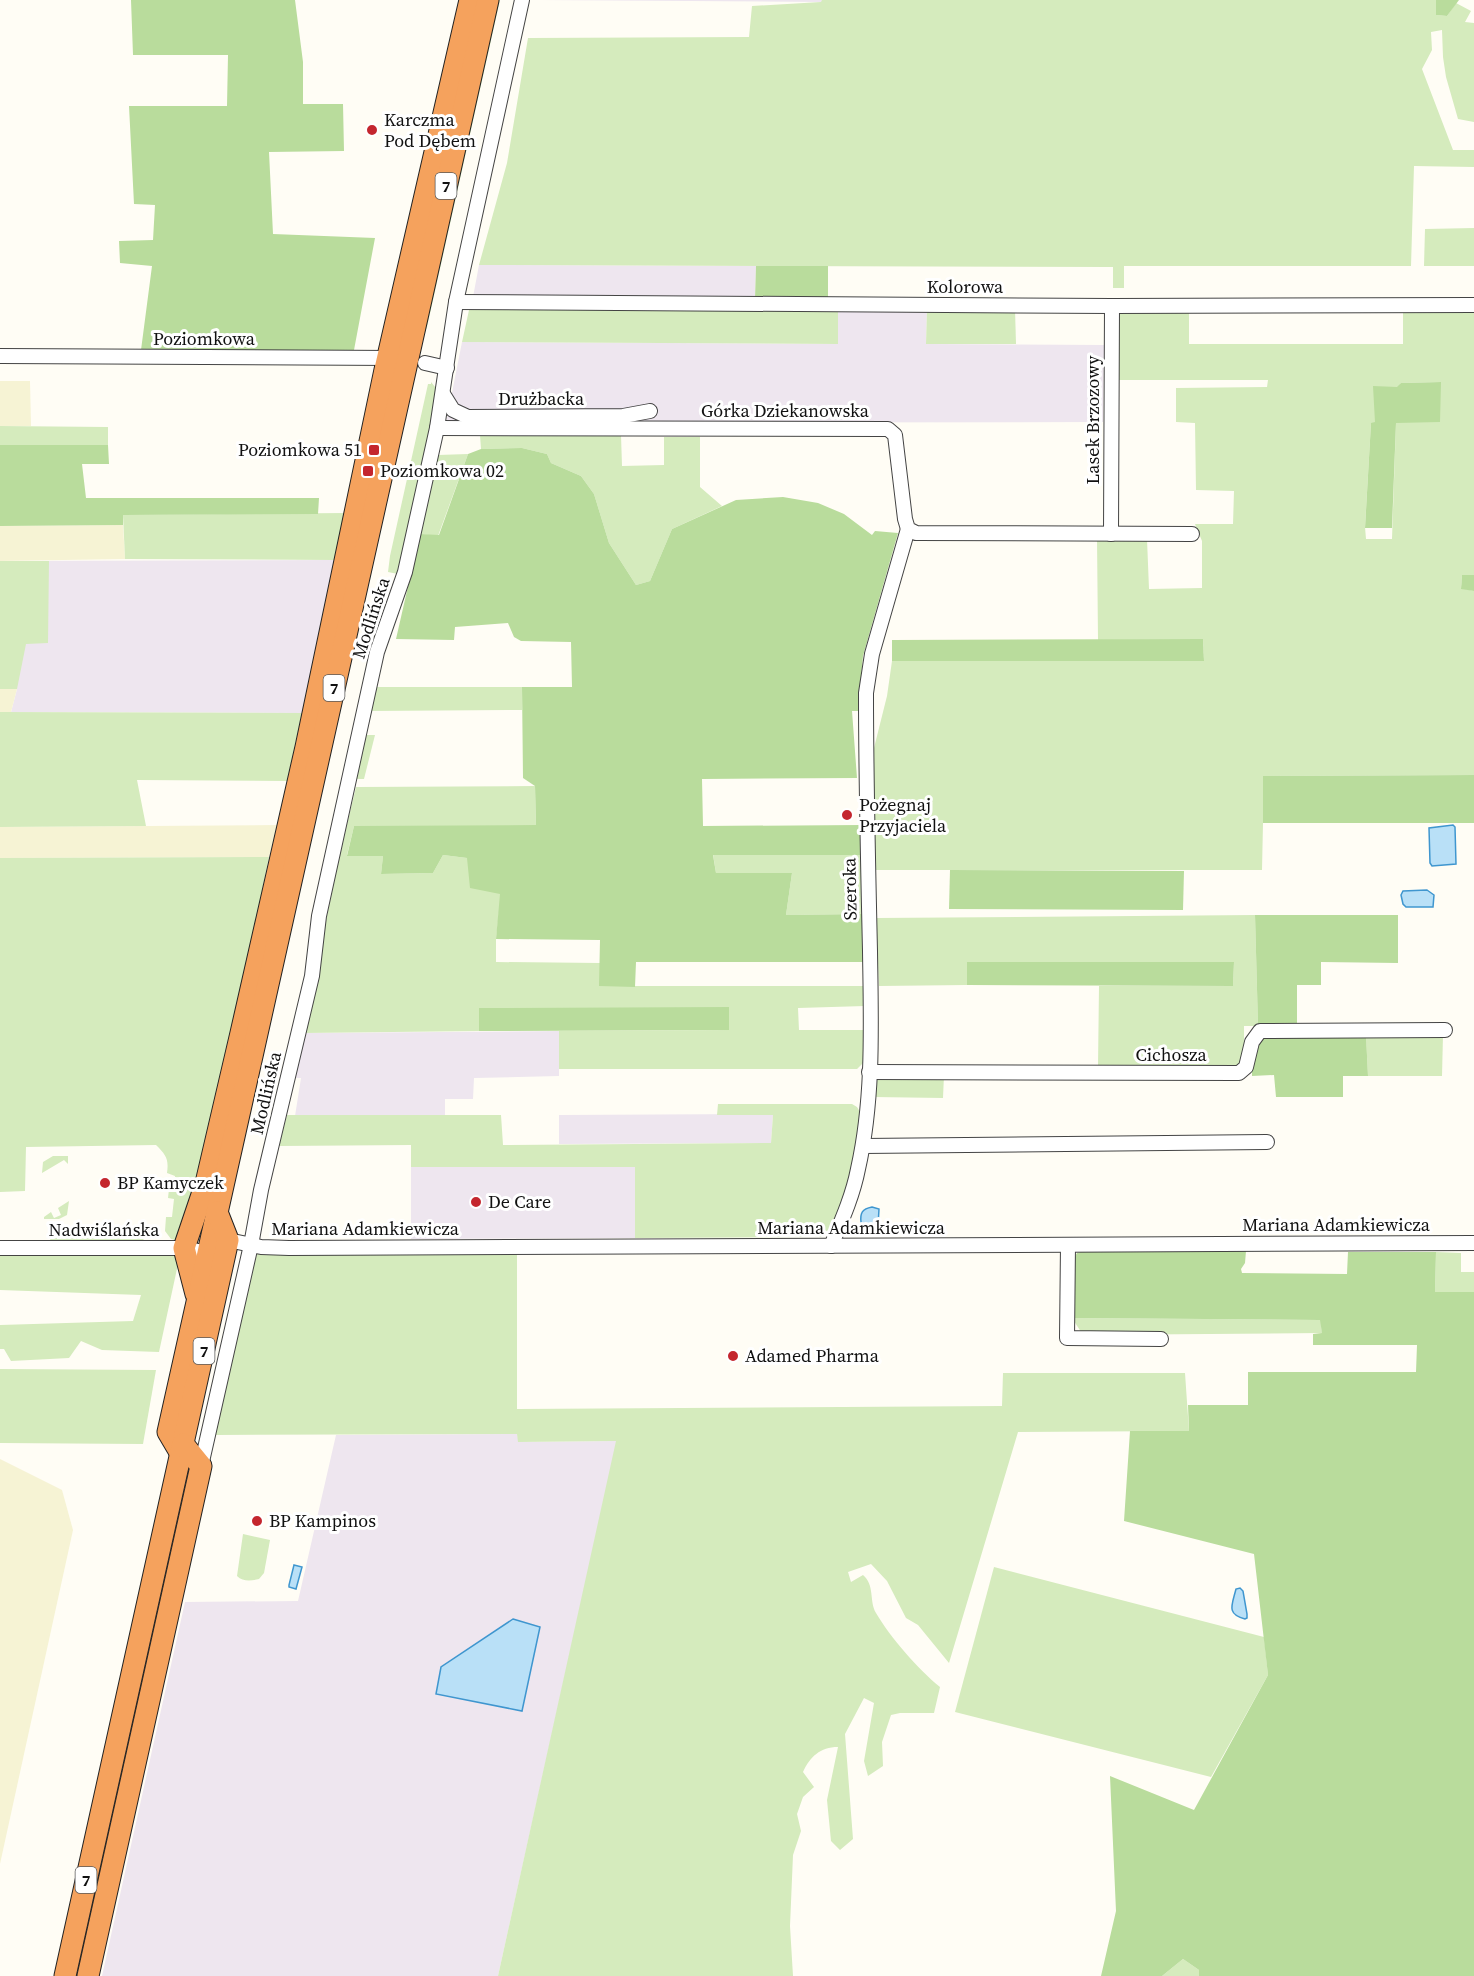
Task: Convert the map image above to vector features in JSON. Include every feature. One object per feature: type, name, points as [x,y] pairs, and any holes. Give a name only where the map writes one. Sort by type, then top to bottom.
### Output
[{"type":"highway","points":[[197,1300],[184,1248],[206,1183],[306,747],[406,360],[470,0]]},
{"type":"highway","name":"7","points":[[65,1976],[145,1617],[215,1260],[217,1212],[488,0]]},
{"type":"highway","points":[[217,1212],[228,1240]]},
{"type":"highway","name":"7","points":[[179,1441],[197,1300],[215,1260],[228,1240]]},
{"type":"highway","points":[[88,1976],[202,1459],[179,1441]]},
{"type":"highway","points":[[145,1617],[171,1600]]},
{"type":"street","name":"Modlińska","points":[[202,1459],[251,1245],[261,1190],[312,976],[322,904],[377,652],[404,576],[437,428],[456,302],[522,0]]},
{"type":"street","name":"Kolorowa","points":[[456,302],[1112,306],[1474,305]]},
{"type":"street","name":"Lasek Brzozowy","points":[[1111,534],[1112,306]]},
{"type":"street","name":"Poziomkowa","points":[[0,356],[406,360]]},
{"type":"street","points":[[406,360],[447,368]]},
{"type":"street","name":"Drużbacka","points":[[443,394],[453,410],[468,417],[623,416],[650,411]]},
{"type":"street","name":"Górka Dziekanowska","points":[[437,428],[888,429],[895,435],[908,529]]},
{"type":"street","points":[[908,529],[916,533],[928,534],[1192,534]]},
{"type":"street","name":"Szeroka","points":[[831,1246],[853,1190],[863,1146],[869,1072],[871,987],[866,693],[872,654],[908,529]]},
{"type":"street","name":"Cichosza","points":[[869,1072],[1239,1073],[1246,1067],[1252,1042],[1260,1030],[1445,1030]]},
{"type":"street","points":[[863,1146],[1267,1142]]},
{"type":"street","name":"Mariana Adamkiewicza","points":[[228,1240],[251,1245],[289,1248],[1474,1243]]},
{"type":"street","points":[[1068,1245],[1067,1338],[1161,1339]]},
{"type":"street","name":"Nadwiślańska","points":[[0,1248],[184,1248],[215,1260]]},
{"type":"shaded area","points":[[538,0],[822,0],[822,2]]},
{"type":"shaded area","points":[[479,265],[756,266],[755,299],[473,297]]},
{"type":"shaded area","points":[[927,309],[926,344],[1104,345],[1103,422],[446,423],[462,342],[837,344],[837,310]]},
{"type":"shaded area","points":[[0,381],[30,381],[31,426],[0,426]]},
{"type":"shaded area","points":[[123,525],[125,559],[0,561],[0,526]]},
{"type":"shaded area","points":[[336,560],[302,713],[11,712],[17,689],[0,561]]},
{"type":"shaded area","points":[[0,689],[17,689],[11,712],[0,712]]},
{"type":"shaded area","points":[[277,825],[269,857],[0,858],[0,827]]},
{"type":"shaded area","points":[[559,1031],[559,1076],[474,1078],[473,1099],[445,1099],[445,1115],[295,1116],[301,1078],[295,1078],[305,1033]]},
{"type":"shaded area","points":[[559,1115],[773,1115],[771,1143],[559,1144]]},
{"type":"shaded area","name":"De Care","points":[[411,1167],[635,1167],[635,1238],[411,1239]]},
{"type":"shaded area","points":[[517,1434],[519,1442],[617,1441],[498,1976],[102,1976],[185,1602],[298,1601],[336,1435]]},
{"type":"shaded area","points":[[0,1459],[62,1490],[73,1530],[0,1864]]},
{"type":"green space","points":[[131,0],[295,0],[303,62],[303,104],[343,104],[344,151],[269,152],[273,234],[375,238],[354,350],[141,350],[152,266],[120,263],[119,241],[153,240],[155,205],[134,204],[129,106],[227,106],[228,55],[133,55]]},
{"type":"green space","points":[[493,0],[500,0],[427,327],[418,352]]},
{"type":"green space","points":[[822,0],[1436,0],[1436,15],[1447,16],[1456,3],[1471,11],[1465,22],[1474,23],[1474,122],[1458,119],[1446,77],[1442,30],[1431,32],[1432,50],[1422,69],[1453,150],[1474,150],[1474,167],[1414,166],[1411,266],[1124,266],[1124,288],[1113,288],[1113,267],[479,265],[507,163],[528,38],[749,37],[752,6],[821,2]]},
{"type":"green space","points":[[1436,0],[1459,0],[1447,16],[1436,15]]},
{"type":"green space","points":[[1474,228],[1474,266],[1424,266],[1425,229]]},
{"type":"green space","points":[[756,266],[828,266],[828,299],[755,299]]},
{"type":"green space","points":[[838,307],[838,344],[462,342],[469,310]]},
{"type":"green space","points":[[927,309],[1015,309],[1016,344],[926,344]]},
{"type":"green space","points":[[1118,309],[1189,310],[1189,344],[1403,344],[1403,310],[1474,309],[1474,575],[1462,575],[1461,588],[1474,591],[1474,775],[1264,776],[1262,870],[875,870],[873,752],[887,696],[892,661],[1204,660],[1203,639],[1098,640],[1097,538],[1147,539],[1149,589],[1202,588],[1202,541],[1195,524],[1233,524],[1234,491],[1196,490],[1195,423],[1176,422],[1176,388],[1267,387],[1268,380],[1118,380]],"holes":[[[1441,382],[1396,423],[1392,539],[1366,539],[1371,423],[1375,423],[1401,383]]]},
{"type":"green space","points":[[431,382],[440,393],[398,574],[388,572],[390,556],[428,384]]},
{"type":"green space","points":[[1441,382],[1440,422],[1396,423],[1392,528],[1365,528],[1371,423],[1375,422],[1373,386],[1397,387],[1401,383]]},
{"type":"green space","points":[[0,426],[108,427],[108,445],[0,445]]},
{"type":"green space","points":[[480,435],[621,435],[622,466],[664,465],[664,437],[700,437],[700,487],[722,506],[672,529],[650,581],[636,585],[609,543],[594,494],[581,476],[551,463],[547,454],[522,448],[481,449]]},
{"type":"green space","points":[[0,445],[108,445],[109,464],[82,464],[86,498],[319,498],[318,514],[123,515],[123,525],[0,526]]},
{"type":"green space","points":[[522,448],[547,454],[551,463],[581,476],[594,494],[609,543],[636,585],[650,581],[672,529],[736,500],[783,497],[818,503],[844,514],[872,535],[875,531],[898,533],[863,656],[858,711],[852,711],[857,778],[702,779],[703,826],[862,825],[861,855],[713,855],[716,873],[792,873],[786,915],[862,914],[866,962],[636,962],[635,987],[599,986],[600,940],[496,939],[500,894],[470,888],[467,858],[443,855],[433,873],[381,874],[383,856],[347,856],[354,826],[536,825],[535,786],[523,778],[522,687],[572,687],[571,642],[521,641],[514,637],[508,623],[455,627],[454,640],[396,639],[420,534],[439,535],[468,454],[481,449]]},
{"type":"green space","points":[[468,454],[438,536],[420,534],[438,455]]},
{"type":"green space","points":[[346,513],[336,560],[125,559],[123,515]]},
{"type":"green space","points":[[0,561],[49,561],[48,643],[26,644],[17,689],[0,689]]},
{"type":"green space","points":[[1462,575],[1474,575],[1474,591],[1461,589]]},
{"type":"green space","points":[[1203,639],[1204,661],[892,661],[892,640]]},
{"type":"green space","points":[[373,687],[522,687],[522,710],[369,711]]},
{"type":"green space","points":[[0,712],[302,713],[287,781],[137,780],[146,826],[0,827]]},
{"type":"green space","points":[[364,735],[375,735],[364,779],[356,779]]},
{"type":"green space","points":[[1474,775],[1474,823],[1263,823],[1263,776]]},
{"type":"green space","points":[[535,786],[536,826],[354,826],[347,855],[383,856],[381,874],[433,873],[443,855],[467,858],[501,894],[496,962],[600,963],[600,986],[866,986],[865,1006],[798,1008],[799,1030],[864,1030],[863,1063],[857,1069],[559,1069],[559,1031],[729,1030],[479,1008],[479,1031],[305,1033],[328,910],[356,787]]},
{"type":"green space","points":[[713,854],[861,855],[862,914],[786,915],[792,873],[716,873]]},
{"type":"green space","points":[[269,857],[209,1144],[179,1241],[171,1239],[165,1231],[166,1217],[172,1217],[174,1199],[168,1198],[169,1189],[174,1189],[175,1176],[167,1173],[166,1158],[156,1145],[26,1147],[25,1191],[0,1192],[0,858]]},
{"type":"green space","points":[[950,870],[1184,871],[1183,910],[949,909]]},
{"type":"green space","points":[[1255,915],[1258,1026],[1244,1026],[1244,1060],[1237,1067],[1098,1067],[1099,986],[1233,986],[1234,962],[968,962],[967,985],[879,986],[876,918]]},
{"type":"green space","points":[[1255,915],[1398,915],[1398,963],[1321,962],[1321,985],[1297,985],[1297,1025],[1258,1026]]},
{"type":"green space","points":[[967,962],[1234,962],[1233,986],[967,985]]},
{"type":"green space","points":[[729,1007],[729,1030],[479,1031],[479,1008]]},
{"type":"green space","points":[[1259,1034],[1366,1035],[1368,1076],[1343,1076],[1343,1097],[1276,1097],[1274,1075],[1252,1076],[1252,1042]]},
{"type":"green space","points":[[1366,1035],[1443,1035],[1442,1076],[1368,1076]]},
{"type":"green space","points":[[877,1075],[944,1075],[943,1098],[874,1097]]},
{"type":"green space","points":[[718,1104],[852,1104],[857,1107],[860,1112],[859,1124],[847,1194],[836,1223],[829,1233],[821,1237],[635,1238],[635,1167],[411,1167],[411,1145],[279,1146],[287,1115],[501,1115],[503,1145],[771,1143],[773,1115],[717,1115]]},
{"type":"green space","points":[[53,1156],[68,1156],[68,1164],[64,1160],[42,1173],[43,1162]]},
{"type":"green space","points":[[69,1201],[67,1215],[59,1219],[44,1219],[51,1212],[54,1218],[61,1215],[58,1208]]},
{"type":"green space","points":[[77,1230],[78,1238],[105,1238],[105,1231],[140,1233],[145,1238],[141,1242],[50,1240],[55,1232],[57,1239],[74,1238],[74,1231]]},
{"type":"green space","points":[[1084,1251],[1246,1251],[1242,1273],[1347,1274],[1348,1252],[1436,1252],[1435,1292],[1474,1292],[1474,1976],[1199,1976],[1199,1970],[1183,1959],[1162,1976],[1101,1976],[1116,1911],[1110,1776],[1194,1810],[1268,1675],[1254,1554],[1124,1521],[1130,1431],[1189,1431],[1188,1405],[1248,1405],[1248,1372],[1416,1372],[1417,1345],[1313,1345],[1313,1334],[1322,1333],[1320,1320],[1072,1318],[1074,1258],[1077,1253]]},
{"type":"green space","points":[[0,1252],[180,1255],[159,1352],[102,1350],[81,1341],[69,1358],[11,1361],[4,1349],[0,1349],[0,1325],[133,1321],[141,1295],[0,1290]]},
{"type":"green space","points":[[1436,1252],[1461,1253],[1461,1272],[1474,1272],[1474,1292],[1435,1292]]},
{"type":"green space","points":[[257,1253],[517,1253],[517,1409],[1002,1406],[1003,1373],[1185,1373],[1189,1431],[1018,1432],[949,1663],[918,1625],[906,1618],[887,1581],[871,1564],[848,1572],[851,1582],[863,1575],[867,1579],[874,1608],[882,1622],[905,1652],[940,1687],[934,1713],[891,1715],[882,1742],[883,1766],[868,1776],[864,1761],[874,1703],[864,1698],[845,1734],[853,1839],[840,1850],[831,1841],[827,1800],[838,1747],[832,1747],[816,1754],[803,1772],[814,1787],[803,1797],[797,1814],[801,1831],[793,1855],[790,1926],[793,1976],[498,1976],[616,1441],[518,1442],[517,1434],[215,1435]]},
{"type":"green space","points":[[1072,1318],[1321,1320],[1322,1333],[1083,1335]]},
{"type":"green space","points":[[0,1369],[156,1370],[143,1444],[0,1443]]},
{"type":"green space","points":[[243,1534],[270,1540],[264,1573],[259,1579],[247,1580],[237,1576]]},
{"type":"green space","points":[[994,1567],[1264,1637],[1268,1675],[1211,1777],[955,1712]]},
{"type":"green space","points":[[1183,1959],[1199,1970],[1199,1976],[1162,1976]]},
{"type":"water","points":[[1453,825],[1455,827],[1456,864],[1432,866],[1429,828]]},
{"type":"water","points":[[1427,890],[1434,895],[1433,907],[1406,907],[1403,904],[1401,895],[1403,891]]},
{"type":"water","points":[[872,1207],[879,1209],[878,1226],[867,1228],[861,1222],[861,1214]]},
{"type":"water","points":[[294,1565],[302,1567],[296,1589],[289,1587]]},
{"type":"water","points":[[1240,1588],[1243,1591],[1247,1614],[1245,1619],[1235,1614],[1232,1608],[1236,1589]]},
{"type":"water","points":[[513,1619],[540,1627],[522,1711],[436,1694],[441,1667]]},
{"type":"place","name":"Karczma Pod Dębem","points":[[372,130]]},
{"type":"place","name":"Poziomkowa 51","points":[[374,450]]},
{"type":"place","name":"Poziomkowa 02","points":[[368,471]]},
{"type":"place","name":"Pożegnaj Przyjaciela","points":[[847,815]]},
{"type":"place","name":"BP Kamyczek","points":[[105,1183]]},
{"type":"place","name":"De Care","points":[[476,1202]]},
{"type":"place","name":"Adamed Pharma","points":[[733,1356]]},
{"type":"place","name":"BP Kampinos","points":[[257,1521]]}]
